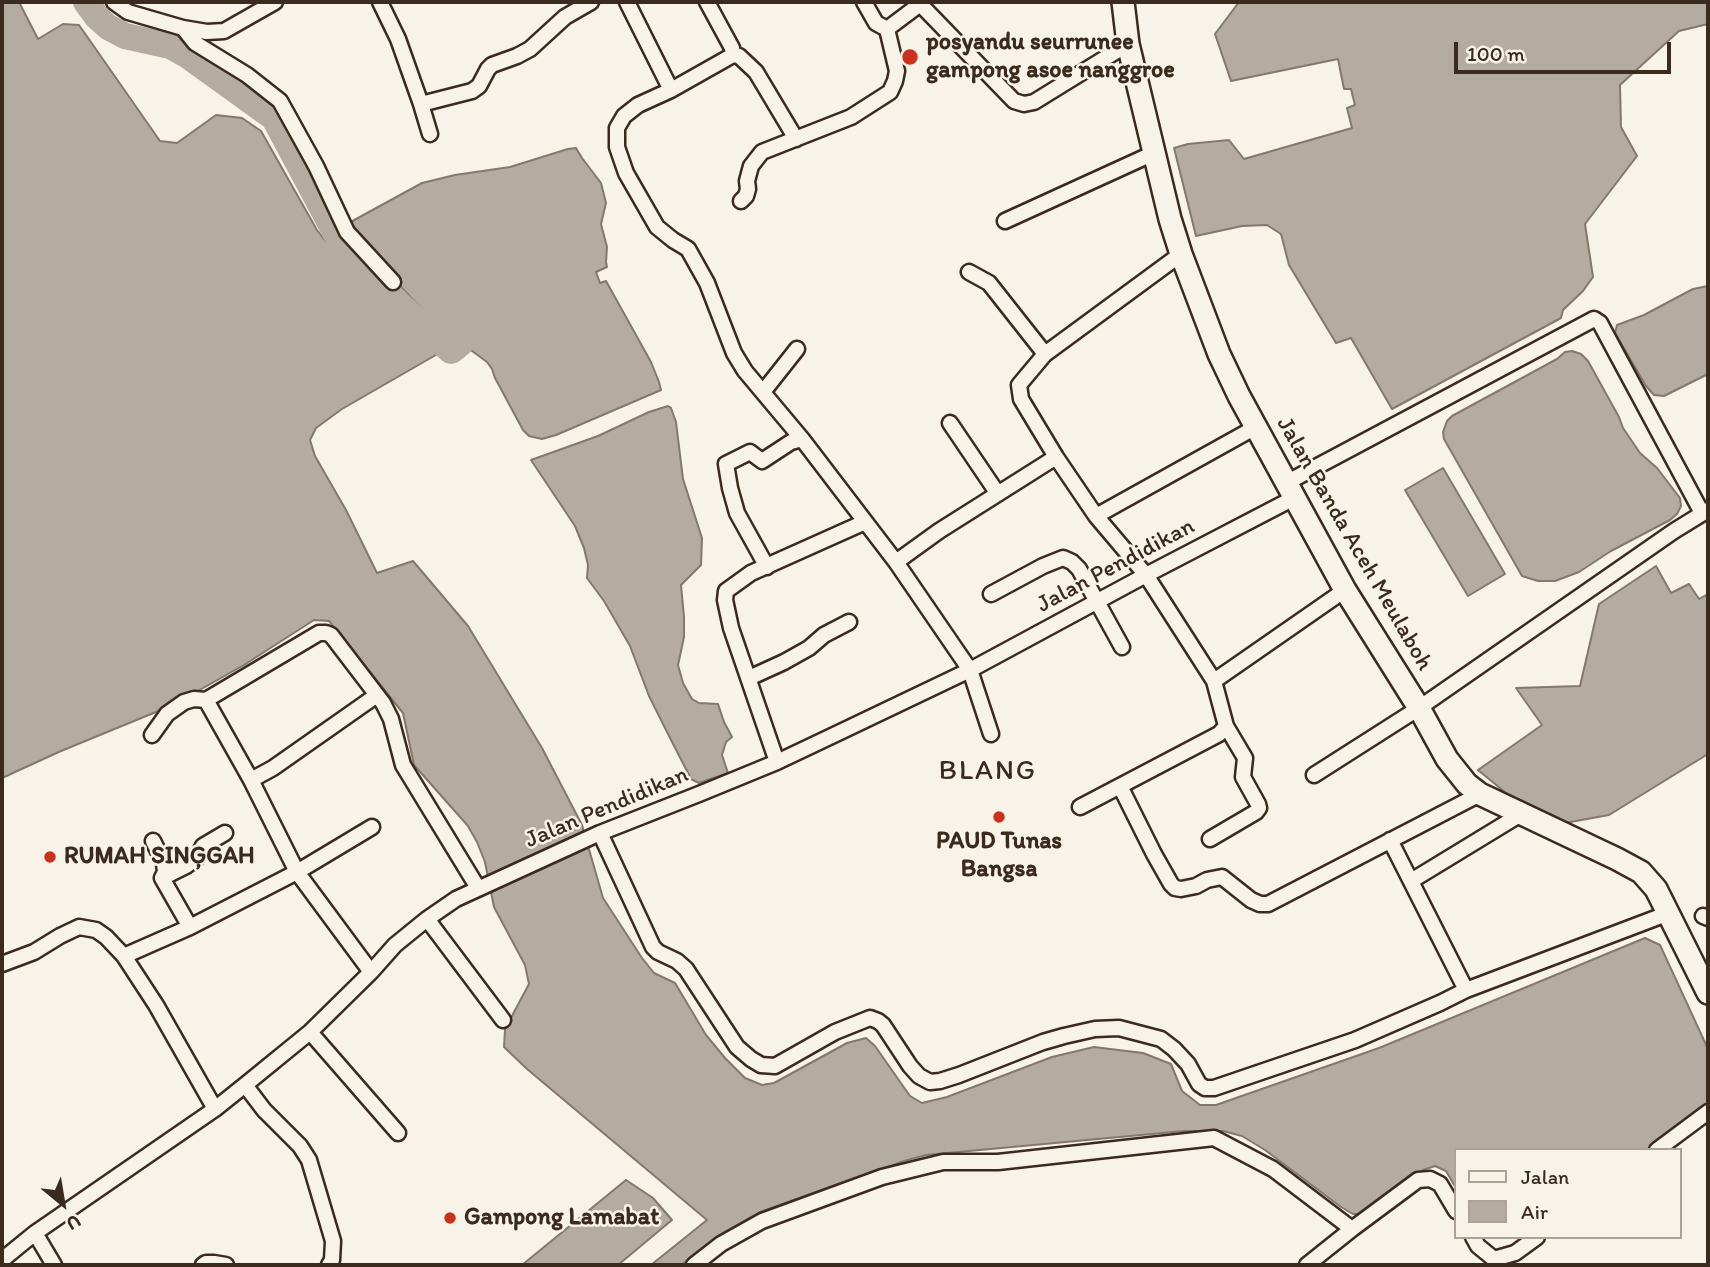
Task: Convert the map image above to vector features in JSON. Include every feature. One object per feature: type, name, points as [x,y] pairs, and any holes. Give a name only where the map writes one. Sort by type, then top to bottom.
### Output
[{"type":"highway","name":"Jalan Banda Aceh Meulaboh","points":[[1123,2],[1128,44],[1170,219],[1181,254],[1219,354],[1239,396],[1345,590],[1419,708],[1447,760],[1467,784],[1521,814],[1641,872],[1656,889],[1706,983]]},
{"type":"street","points":[[114,2],[128,12],[207,32],[224,31],[275,2]]},
{"type":"street","points":[[380,2],[398,39],[430,134]]},
{"type":"street","points":[[421,104],[472,91],[479,86],[492,65],[530,49],[565,17],[591,2]]},
{"type":"street","points":[[627,2],[671,90]]},
{"type":"street","points":[[707,2],[732,48],[733,55]]},
{"type":"street","points":[[741,201],[748,189],[751,166],[762,152],[851,117],[890,92],[897,71],[887,29],[876,23],[864,2]]},
{"type":"street","points":[[887,29],[922,3],[1014,101],[1024,104],[1034,102],[1128,44]]},
{"type":"street","points":[[183,28],[195,43],[247,75],[280,101],[316,166],[347,232],[393,282]]},
{"type":"street","points":[[796,139],[757,72],[739,56],[733,55],[638,105],[624,116],[617,128],[617,147],[626,173],[657,227],[688,249],[707,283],[734,354],[896,562],[970,670],[991,734]]},
{"type":"street","points":[[1005,221],[1154,153]]},
{"type":"street","points":[[1181,254],[1045,354],[1019,385],[1021,399],[1056,457],[1096,516],[1146,575],[1214,681],[1226,726],[1245,758],[1243,777],[1259,808],[1210,839]]},
{"type":"street","points":[[969,272],[989,283],[1045,354]]},
{"type":"street","name":"Jalan Pendidikan","points":[[2,1260],[35,1233],[215,1109],[310,1031],[372,972],[396,945],[427,919],[456,900],[479,887],[597,835],[777,762],[970,670],[1146,575],[1290,490],[1594,319],[1600,323],[1705,511]]},
{"type":"street","points":[[763,393],[797,349]]},
{"type":"street","points":[[950,424],[998,494]]},
{"type":"street","points":[[1096,516],[1256,428]]},
{"type":"street","points":[[767,567],[737,513],[726,464],[750,452],[762,461],[791,442],[802,439]]},
{"type":"street","points":[[896,562],[939,531],[1056,457]]},
{"type":"street","points":[[1314,775],[1419,708],[1705,511]]},
{"type":"street","points":[[777,762],[739,655],[724,600],[726,591],[740,579],[865,522]]},
{"type":"street","points":[[991,594],[1063,558],[1079,569],[1122,647]]},
{"type":"street","points":[[1214,681],[1345,590]]},
{"type":"street","points":[[749,678],[784,662],[849,622]]},
{"type":"street","points":[[152,735],[167,715],[184,702],[206,700],[319,633],[326,632],[377,695],[391,719],[403,765],[479,887]]},
{"type":"street","points":[[251,780],[273,768],[377,695]]},
{"type":"street","points":[[206,700],[251,780],[297,872],[372,972]]},
{"type":"street","points":[[1080,807],[1219,734],[1226,726]]},
{"type":"street","points":[[1120,786],[1154,854],[1175,888],[1196,886],[1222,877],[1260,904],[1268,904],[1480,793]]},
{"type":"street","points":[[1411,881],[1521,814]]},
{"type":"street","points":[[124,956],[190,927],[297,872],[372,827]]},
{"type":"street","points":[[162,878],[197,858],[203,846],[225,832]]},
{"type":"street","points":[[597,835],[653,947],[658,953],[677,961],[686,969],[737,1047],[751,1059],[761,1065],[775,1066],[835,1032],[870,1018],[883,1025],[910,1066],[919,1076],[930,1082],[958,1075],[1043,1042],[1095,1029],[1118,1028],[1161,1039],[1188,1064],[1199,1084],[1205,1088],[1214,1088],[1355,1040],[1466,990],[1669,913]]},
{"type":"street","points":[[1390,839],[1466,990]]},
{"type":"street","points":[[153,841],[164,863],[165,872],[162,878]]},
{"type":"street","points":[[162,878],[190,927]]},
{"type":"street","points":[[427,919],[503,1020]]},
{"type":"street","points":[[2,964],[34,952],[79,927],[96,930],[124,956],[156,1005],[215,1109]]},
{"type":"street","points":[[310,1031],[397,1133]]},
{"type":"street","points":[[245,1085],[264,1110],[300,1146],[309,1160],[333,1241],[332,1260],[329,1265]]},
{"type":"street","points":[[1660,1148],[1708,1112]]},
{"type":"street","points":[[694,1265],[721,1244],[762,1221],[882,1177],[943,1162],[998,1162],[1214,1138],[1273,1169],[1352,1229]]},
{"type":"street","points":[[1307,1265],[1418,1180],[1430,1179],[1440,1184],[1454,1207]]},
{"type":"street","points":[[35,1233],[54,1265]]},
{"type":"street","points":[[1474,1239],[1494,1259],[1515,1254],[1534,1239]]},
{"type":"street","points":[[203,1265],[226,1265]]},
{"type":"water","points":[[2,2],[19,2],[38,39],[63,24],[79,25],[160,141],[177,143],[216,115],[242,118],[261,131],[317,230],[345,266],[441,352],[342,409],[316,428],[310,440],[315,456],[346,510],[377,573],[413,561],[468,626],[542,748],[582,825],[603,898],[642,958],[654,973],[675,983],[706,1035],[745,1078],[762,1085],[774,1083],[847,1043],[866,1038],[875,1046],[910,1096],[922,1103],[947,1097],[1052,1057],[1094,1047],[1143,1053],[1171,1064],[1182,1091],[1200,1105],[1216,1105],[1379,1048],[1645,938],[1660,945],[1708,1049],[1708,1106],[1649,1148],[1454,1148],[1454,1185],[1446,1171],[1435,1166],[1423,1170],[1361,1214],[1353,1214],[1341,1207],[1242,1136],[1223,1131],[1184,1131],[926,1155],[760,1212],[723,1233],[681,1265],[651,1265],[707,1220],[504,1047],[505,1029],[529,984],[525,965],[494,907],[485,862],[477,842],[468,826],[414,765],[403,713],[329,621],[314,620],[244,665],[173,705],[2,778]]},
{"type":"water","points":[[1239,2],[1708,2],[1708,24],[1679,31],[1620,85],[1621,127],[1637,156],[1585,224],[1593,277],[1563,310],[1561,318],[1392,409],[1351,338],[1336,343],[1289,265],[1281,234],[1267,225],[1242,226],[1196,236],[1174,148],[1229,140],[1244,159],[1352,128],[1347,108],[1355,105],[1351,89],[1344,89],[1338,59],[1231,81],[1215,34]]},
{"type":"water","points":[[576,148],[601,183],[606,203],[601,224],[607,247],[607,267],[596,272],[600,283],[606,281],[651,362],[661,390],[542,439],[529,436],[523,430],[487,362],[453,337],[422,309],[347,224],[422,183],[510,167]]},
{"type":"water","points":[[1708,286],[1708,374],[1664,396],[1654,395],[1615,333],[1617,325],[1644,315],[1693,289]]},
{"type":"water","points":[[1565,352],[1581,354],[1588,361],[1623,428],[1640,453],[1657,468],[1680,498],[1681,506],[1670,520],[1611,551],[1579,572],[1555,581],[1538,581],[1522,576],[1444,439],[1443,432],[1452,416],[1557,359]]},
{"type":"water","points":[[668,406],[676,422],[683,479],[702,538],[701,565],[681,585],[684,637],[678,665],[683,683],[692,699],[699,703],[718,704],[732,737],[726,742],[722,755],[728,773],[699,783],[691,779],[668,734],[649,696],[630,646],[587,578],[588,565],[575,526],[531,460],[598,436]]},
{"type":"water","points":[[1443,468],[1505,574],[1468,596],[1405,490]]},
{"type":"water","points":[[1656,566],[1671,593],[1689,584],[1699,599],[1708,594],[1708,754],[1609,815],[1565,823],[1523,807],[1478,770],[1542,725],[1516,688],[1580,686],[1599,604]]},
{"type":"water","points":[[626,1180],[653,1198],[672,1220],[618,1265],[522,1265]]},
{"type":"waterway","points":[[86,2],[108,27],[125,36],[170,46],[274,118],[338,238],[353,258],[451,351],[461,343]]},
{"type":"place","name":"posyandu seurrunee gampong asoe nanggroe","points":[[910,57]]},
{"type":"place","name":"PAUD Tunas Bangsa","points":[[999,817]]},
{"type":"place","name":"RUMAH SINĢGAH","points":[[50,857]]},
{"type":"place","name":"Gampong Lamabat","points":[[450,1218]]},
{"type":"district","name":"BLANG","points":[[988,772]]}]
